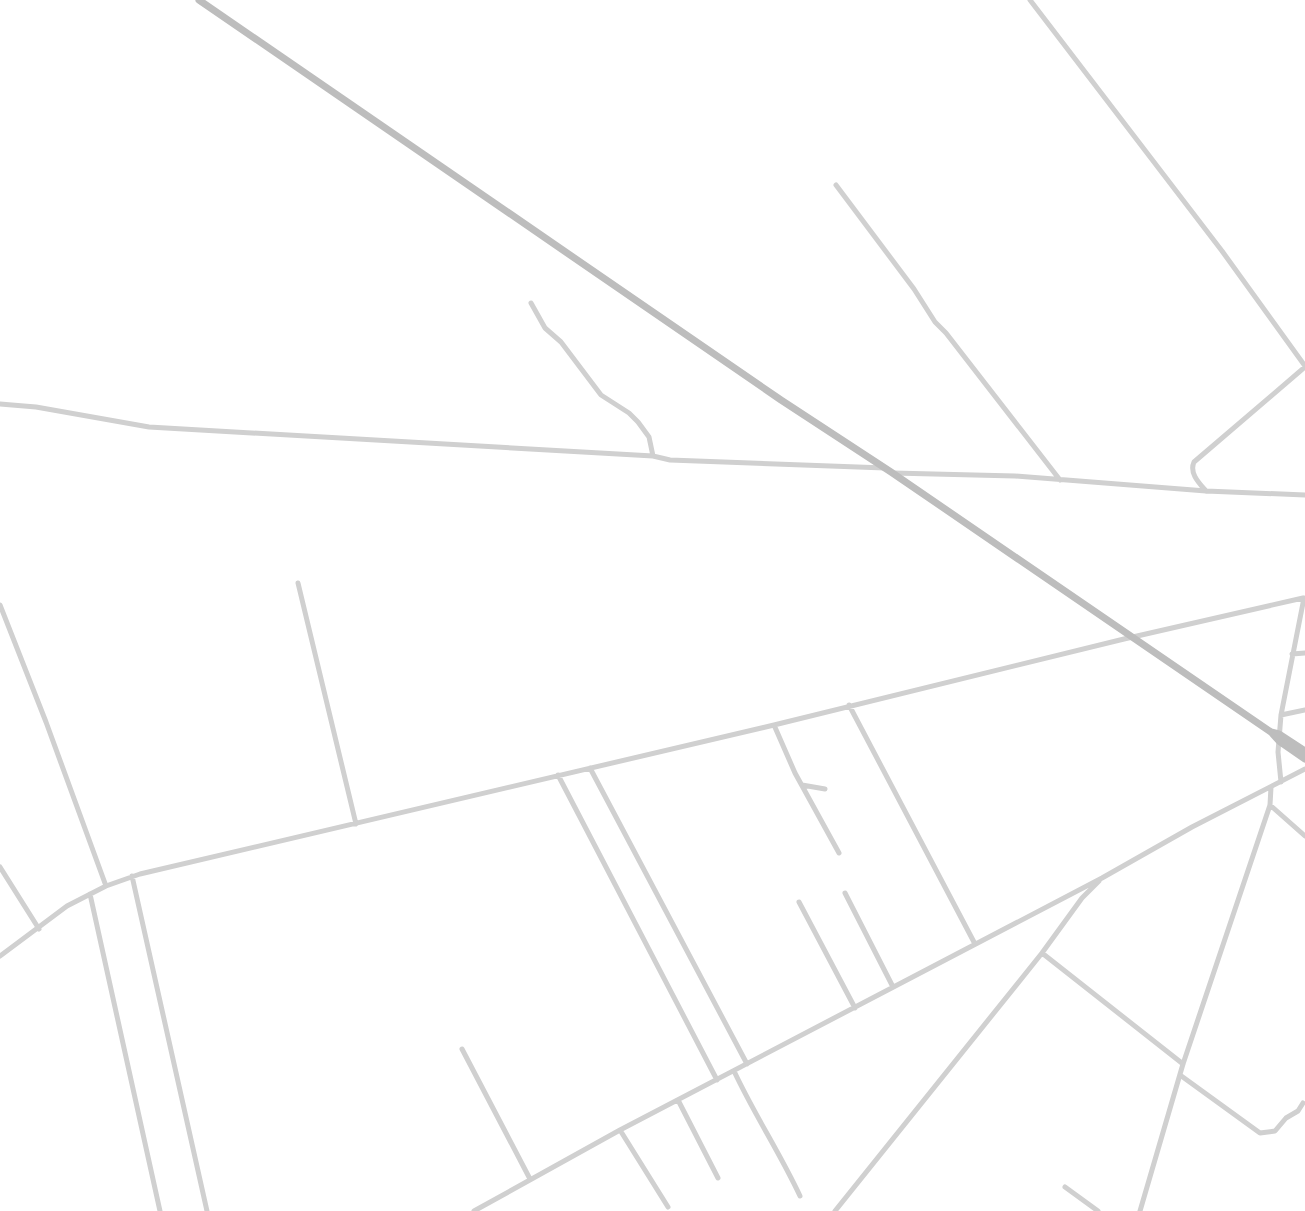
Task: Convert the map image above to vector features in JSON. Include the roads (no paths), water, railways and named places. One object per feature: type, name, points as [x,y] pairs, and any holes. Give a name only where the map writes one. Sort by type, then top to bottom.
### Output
[{"type":"main road","points":[[199,0],[781,400],[888,470],[1271,732],[1305,752]]},
{"type":"main road","points":[[1279,737],[1305,759]]},
{"type":"street","points":[[1030,0],[1222,251],[1305,367],[1194,462],[1193,472],[1206,490]]},
{"type":"street","points":[[836,185],[914,289],[935,322],[946,333],[1060,480]]},
{"type":"street","points":[[531,303],[544,328],[561,342],[601,395],[629,413],[638,422],[649,437],[653,456]]},
{"type":"street","points":[[0,404],[36,407],[149,427],[653,456],[670,460],[1015,476],[1305,495]]},
{"type":"street","points":[[298,583],[356,824]]},
{"type":"street","points":[[0,956],[67,906],[105,886],[132,876],[774,725],[1131,637],[1304,598],[1281,715],[1279,737],[1281,782]]},
{"type":"street","points":[[0,605],[46,722],[105,886]]},
{"type":"street","points":[[1292,654],[1305,653]]},
{"type":"street","points":[[849,705],[975,944]]},
{"type":"street","points":[[1281,715],[1305,710]]},
{"type":"street","points":[[774,725],[779,741],[839,853]]},
{"type":"street","points":[[590,768],[747,1064]]},
{"type":"street","points":[[474,1211],[620,1130],[1305,769]]},
{"type":"street","points":[[558,775],[717,1080]]},
{"type":"street","points":[[802,785],[825,789]]},
{"type":"street","points":[[1140,1211],[1183,1064],[1270,805],[1272,787]]},
{"type":"street","points":[[1270,805],[1305,836]]},
{"type":"street","points":[[0,867],[39,929]]},
{"type":"street","points":[[132,876],[207,1211]]},
{"type":"street","points":[[835,1211],[1042,953],[1082,898],[1102,878]]},
{"type":"street","points":[[845,893],[893,987]]},
{"type":"street","points":[[90,894],[160,1211]]},
{"type":"street","points":[[798,902],[855,1008]]},
{"type":"street","points":[[1042,953],[1183,1064]]},
{"type":"street","points":[[462,1049],[530,1179]]},
{"type":"street","points":[[734,1071],[750,1105],[772,1139],[800,1196]]},
{"type":"street","points":[[1180,1075],[1260,1133],[1275,1131],[1303,1103]]},
{"type":"street","points":[[678,1100],[718,1178]]},
{"type":"street","points":[[620,1130],[668,1207]]},
{"type":"street","points":[[1065,1187],[1098,1211]]}]
